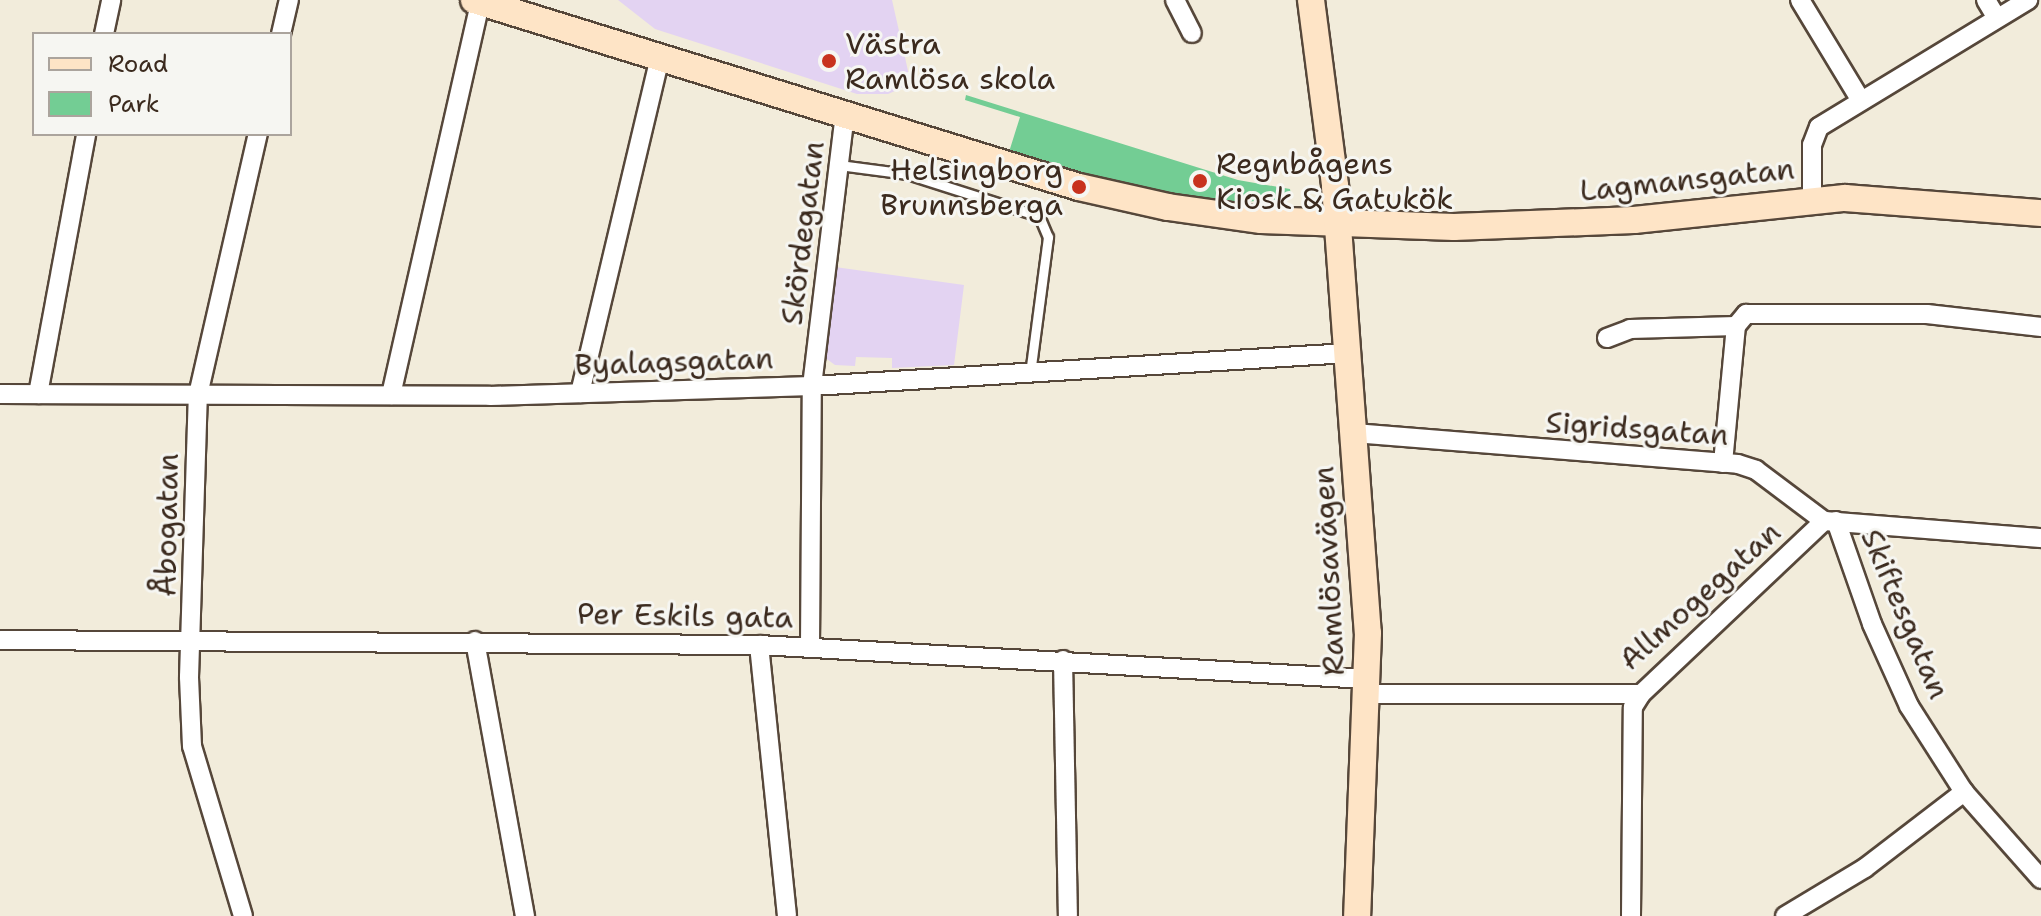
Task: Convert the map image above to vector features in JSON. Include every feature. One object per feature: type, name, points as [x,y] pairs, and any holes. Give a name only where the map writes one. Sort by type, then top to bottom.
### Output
[{"type":"street","points":[[104,32],[111,0]]},
{"type":"street","points":[[281,32],[289,0]]},
{"type":"street","points":[[1175,0],[1192,33]]},
{"type":"street","name":"Ramlösavägen","points":[[1311,0],[1338,223],[1349,353],[1367,686],[1357,916]]},
{"type":"street","points":[[1800,0],[1860,99]]},
{"type":"street","points":[[1986,0],[1997,18]]},
{"type":"street","points":[[1812,199],[1815,135],[1860,99],[2028,0]]},
{"type":"street","points":[[391,395],[477,1]]},
{"type":"street","name":"Lagmansgatan","points":[[477,1],[1131,201],[1261,220],[1581,223],[1812,199],[1928,201],[2041,213]]},
{"type":"street","points":[[580,393],[660,57]]},
{"type":"street","name":"Skördegatan","points":[[810,646],[812,386],[845,115]]},
{"type":"street","points":[[38,394],[86,136]]},
{"type":"street","name":"Åbogatan","points":[[243,916],[192,746],[193,639],[198,395],[258,136]]},
{"type":"street","points":[[1607,338],[1630,329],[1736,326],[1752,312],[1824,310],[1927,314],[2041,327]]},
{"type":"street","points":[[1723,463],[1736,326]]},
{"type":"street","name":"Byalagsgatan","points":[[0,394],[391,395],[812,386],[1349,353]]},
{"type":"street","name":"Sigridsgatan","points":[[1354,433],[1723,463],[1756,470],[1830,521]]},
{"type":"street","points":[[1830,521],[2041,538]]},
{"type":"street","name":"Allmogegatan","points":[[1367,686],[1641,694],[1830,521]]},
{"type":"street","name":"Skiftesgatan","points":[[1830,521],[1888,663],[1964,792],[2041,879]]},
{"type":"street","name":"Per Eskils gata","points":[[0,640],[475,641],[810,646],[1063,660],[1367,686]]},
{"type":"street","points":[[475,641],[525,916]]},
{"type":"street","points":[[759,645],[787,916]]},
{"type":"street","points":[[1063,660],[1068,916]]},
{"type":"street","points":[[1631,916],[1633,707],[1641,694]]},
{"type":"street","points":[[1785,916],[1865,868],[1964,792]]},
{"type":"lane","points":[[839,165],[907,174],[1039,216],[1048,237],[1030,374]]},
{"type":"shaded area","name":"Västra Ramlösa skola","points":[[618,0],[892,0],[911,84],[888,94],[857,94],[655,29]]},
{"type":"shaded area","points":[[835,267],[964,285],[954,365],[892,368],[892,358],[856,357],[855,366],[835,365],[824,357]]},
{"type":"green space","points":[[966,95],[1238,180],[1290,189],[1291,195],[1287,200],[1232,202],[1124,190],[1009,152],[1020,117],[965,100]]},
{"type":"place","name":"Västra Ramlösa skola","points":[[829,61]]},
{"type":"place","name":"Regnbågens Kiosk & Gatukök","points":[[1200,181]]},
{"type":"place","name":"Helsingborg Brunnsberga","points":[[1079,187]]}]
